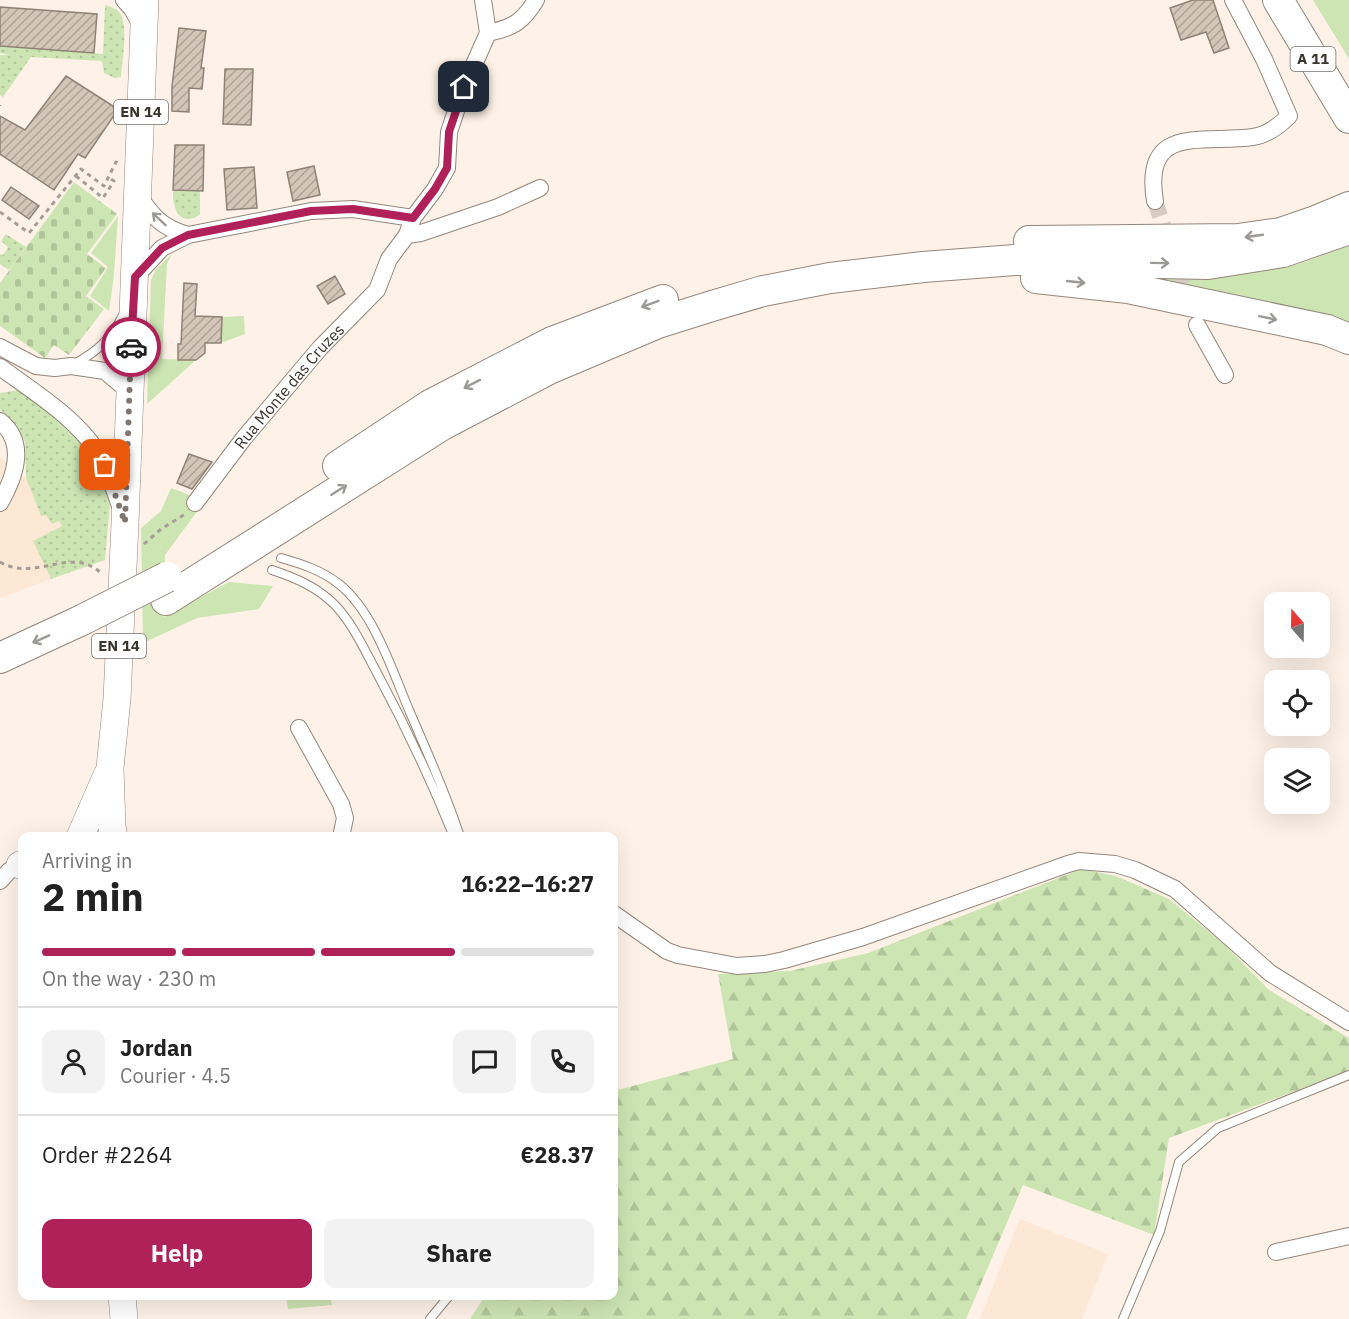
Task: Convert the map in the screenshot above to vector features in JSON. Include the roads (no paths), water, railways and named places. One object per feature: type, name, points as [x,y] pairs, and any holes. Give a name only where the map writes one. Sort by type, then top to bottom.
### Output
[{"type":"highway","name":"A 11","points":[[1278,0],[1349,118]]},
{"type":"highway","points":[[1303,0],[1323,42],[1349,85]]},
{"type":"highway","points":[[166,589],[430,405],[552,342],[652,303],[774,270],[858,254],[996,242],[1238,239],[1281,233],[1349,207]]},
{"type":"highway","points":[[0,679],[82,631],[166,589],[442,425],[549,369],[658,323],[763,291],[830,278],[923,267],[1014,260],[1208,264],[1283,252],[1349,229]]},
{"type":"highway","points":[[830,278],[863,285],[1018,276],[1128,288],[1327,330],[1349,339]]},
{"type":"highway","points":[[0,658],[82,631]]},
{"type":"main road","name":"EN 14","points":[[113,832],[110,768],[117,699],[145,0]]},
{"type":"main road","name":"EN 14","points":[[83,832],[110,768]]},
{"type":"main road","points":[[122,1300],[124,1319]]},
{"type":"street","points":[[124,0],[132,9],[143,30]]},
{"type":"street","points":[[483,0],[488,33],[508,28],[528,13],[536,0]]},
{"type":"street","points":[[1155,201],[1152,182],[1157,159],[1168,148],[1183,141],[1255,137],[1278,127],[1289,116],[1264,59],[1233,0]]},
{"type":"street","name":"Rua Monte das Cruzes","points":[[195,503],[244,438],[320,348],[377,290],[389,259],[407,235],[413,218],[435,189],[447,168],[449,132],[464,87],[488,33]]},
{"type":"street","points":[[407,235],[421,233],[498,207],[540,188]]},
{"type":"street","points":[[137,194],[154,216],[170,230],[188,235]]},
{"type":"street","points":[[134,286],[162,248],[188,235],[311,211],[353,209],[413,218]]},
{"type":"street","points":[[1197,325],[1225,375]]},
{"type":"street","points":[[0,347],[36,366],[55,368],[70,366],[105,371],[130,392]]},
{"type":"street","points":[[0,367],[73,424],[95,448],[105,465],[125,523]]},
{"type":"street","points":[[0,385],[22,383]]},
{"type":"street","points":[[0,421],[7,426],[15,440],[15,470],[11,485],[0,503]]},
{"type":"street","points":[[299,728],[341,804],[345,818],[342,832]]},
{"type":"street","points":[[618,917],[666,951],[703,961],[737,966],[784,960],[863,937],[1068,864],[1079,861],[1096,861],[1135,870],[1175,889],[1270,973],[1349,1022]]},
{"type":"street","points":[[1276,1252],[1349,1236]]},
{"type":"lane","points":[[70,366],[92,354],[117,328],[134,286]]},
{"type":"lane","points":[[281,558],[323,573],[354,599],[366,617],[390,664],[446,794],[458,832]]},
{"type":"lane","points":[[272,570],[316,589],[335,605],[350,623],[395,706],[436,792],[452,832]]},
{"type":"lane","points":[[1123,1319],[1160,1231],[1179,1162],[1218,1128],[1349,1075]]},
{"type":"lane","points":[[430,1319],[446,1300]]},
{"type":"tunnel","points":[[1155,201],[1190,305]]}]
